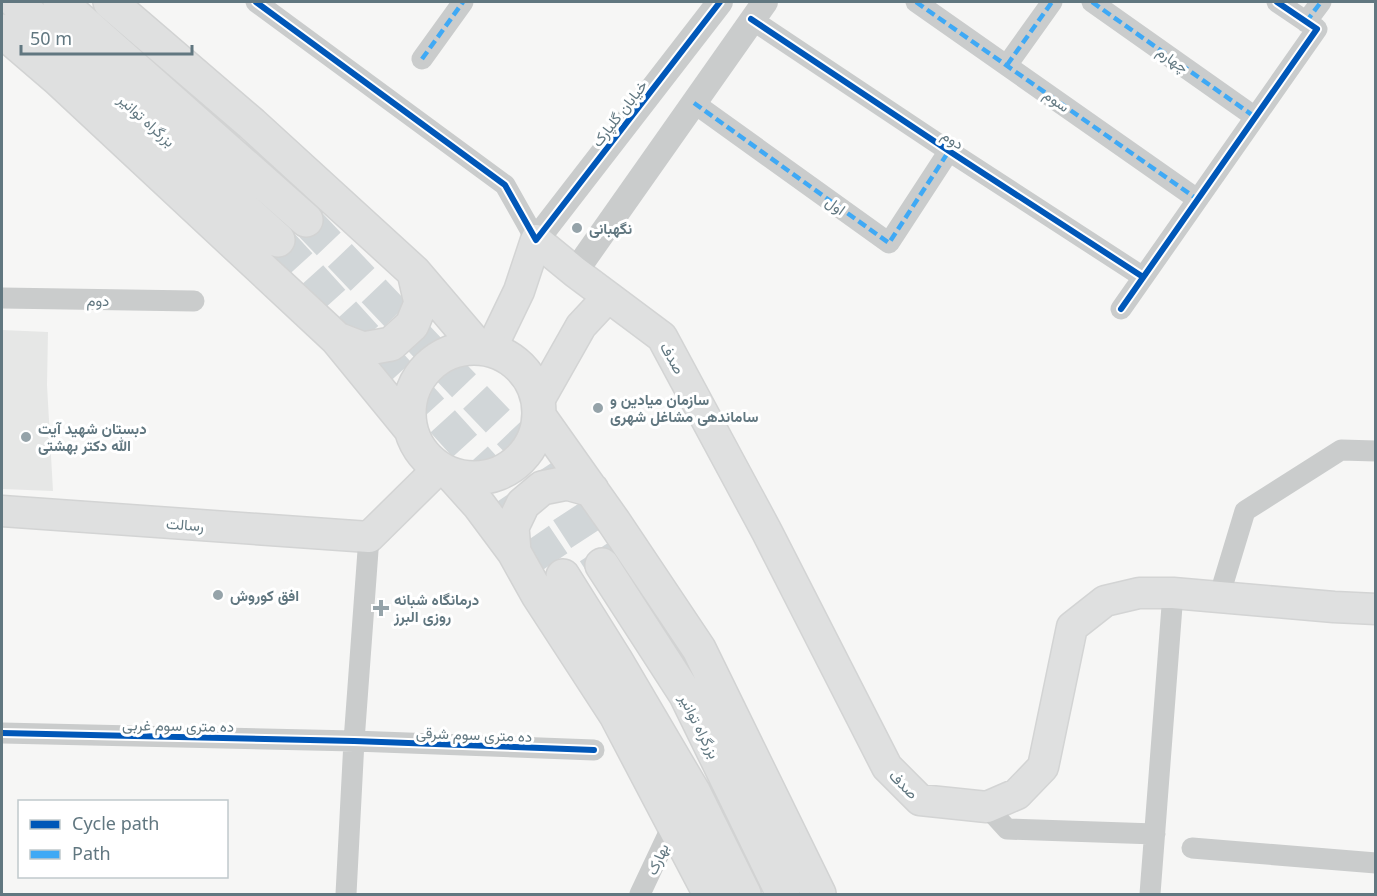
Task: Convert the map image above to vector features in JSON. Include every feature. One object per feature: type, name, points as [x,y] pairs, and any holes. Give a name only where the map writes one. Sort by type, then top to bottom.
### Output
[{"type":"highway","name":"بزرگراه توانیر","points":[[16,2],[278,240]]},
{"type":"highway","name":"بزرگراه توانیر","points":[[60,2],[306,220]]},
{"type":"highway","points":[[110,2],[252,124],[414,272],[484,348]]},
{"type":"highway","points":[[2,31],[58,79],[337,339],[409,427]]},
{"type":"highway","points":[[337,339],[363,349],[391,344],[412,326],[421,303],[414,272]]},
{"type":"highway","points":[[710,894],[616,715],[538,595],[514,552],[479,505],[446,472],[426,457],[415,443],[409,427],[408,407],[413,387],[424,370],[439,357],[458,349],[484,348],[505,355],[527,374],[534,387],[539,409],[699,649],[819,894]]},
{"type":"highway","points":[[446,472],[472,478],[492,476],[510,467],[525,453],[535,436],[539,409]]},
{"type":"highway","points":[[514,552],[512,527],[522,504],[529,498],[542,488],[567,483],[592,490]]},
{"type":"highway","name":"بزرگراه توانیر","points":[[602,566],[686,695],[783,894]]},
{"type":"highway","points":[[563,576],[694,793],[744,894]]},
{"type":"main road","name":"صدف","points":[[536,240],[662,337],[767,532],[887,767],[920,800],[987,807],[1017,794],[1043,767],[1072,627],[1105,601],[1139,593],[1173,593],[1376,609]]},
{"type":"main road","points":[[484,348],[519,291],[536,240]]},
{"type":"main road","points":[[539,409],[581,326],[608,297]]},
{"type":"main road","points":[[369,537],[446,472]]},
{"type":"main road","name":"رسالت","points":[[2,510],[369,537]]},
{"type":"street","points":[[256,2],[504,185],[536,240]]},
{"type":"street","points":[[422,59],[463,2]]},
{"type":"street","name":"خیابان گلپارک","points":[[536,240],[720,2]]},
{"type":"street","name":"سوم","points":[[916,2],[1197,200]]},
{"type":"street","points":[[1007,65],[1052,2]]},
{"type":"street","name":"چهارم","points":[[1092,2],[1255,117]]},
{"type":"street","points":[[1277,2],[1311,26]]},
{"type":"street","points":[[1121,309],[1255,117],[1311,26],[1321,2]]},
{"type":"street","points":[[575,272],[758,10]]},
{"type":"street","name":"دوم","points":[[758,10],[949,151],[1143,277]]},
{"type":"street","name":"اول","points":[[694,103],[889,243],[949,151]]},
{"type":"street","name":"دوم","points":[[2,298],[194,301]]},
{"type":"street","points":[[1220,597],[1245,511],[1341,450],[1376,452]]},
{"type":"street","points":[[346,894],[354,741],[369,537]]},
{"type":"street","points":[[1150,894],[1173,593]]},
{"type":"street","name":"ده متری سوم غربی","points":[[2,733],[354,741]]},
{"type":"street","name":"ده متری سوم شرقی","points":[[354,741],[594,750]]},
{"type":"street","points":[[987,807],[1007,829],[1155,834]]},
{"type":"street","name":"بهارک","points":[[640,894],[673,824]]},
{"type":"street","points":[[1192,848],[1376,863]]},
{"type":"shaded area","name":"دبستان شهید آیت الله دکتر بهشتی","points":[[2,330],[48,332],[47,385],[53,491],[2,489]]},
{"type":"tunnel","points":[[306,220],[531,456],[602,565]]},
{"type":"tunnel","points":[[278,240],[504,489],[563,576]]},
{"type":"marked path","points":[[422,59],[463,2]]},
{"type":"marked path","points":[[916,2],[1197,199]]},
{"type":"marked path","points":[[1007,65],[1052,2]]},
{"type":"marked path","points":[[1092,2],[1255,117]]},
{"type":"marked path","points":[[1306,22],[1321,2]]},
{"type":"marked path","points":[[694,103],[889,243],[949,151]]},
{"type":"cycle path","points":[[256,2],[505,185],[536,240],[720,2]]},
{"type":"cycle path","points":[[1121,309],[1317,29],[1277,2]]},
{"type":"cycle path","points":[[751,19],[1143,277]]},
{"type":"cycle path","points":[[2,733],[354,741],[594,750]]},
{"type":"place","name":"نگهبانی","points":[[577,228]]},
{"type":"place","name":"سازمان میادین و ساماندهی مشاغل شهری","points":[[598,408]]},
{"type":"place","name":"دبستان شهید آیت الله دکتر بهشتی","points":[[26,437]]},
{"type":"place","name":"افق کوروش","points":[[218,595]]},
{"type":"place","name":"درمانگاه شبانه روزی البرز","points":[[381,608]]}]
